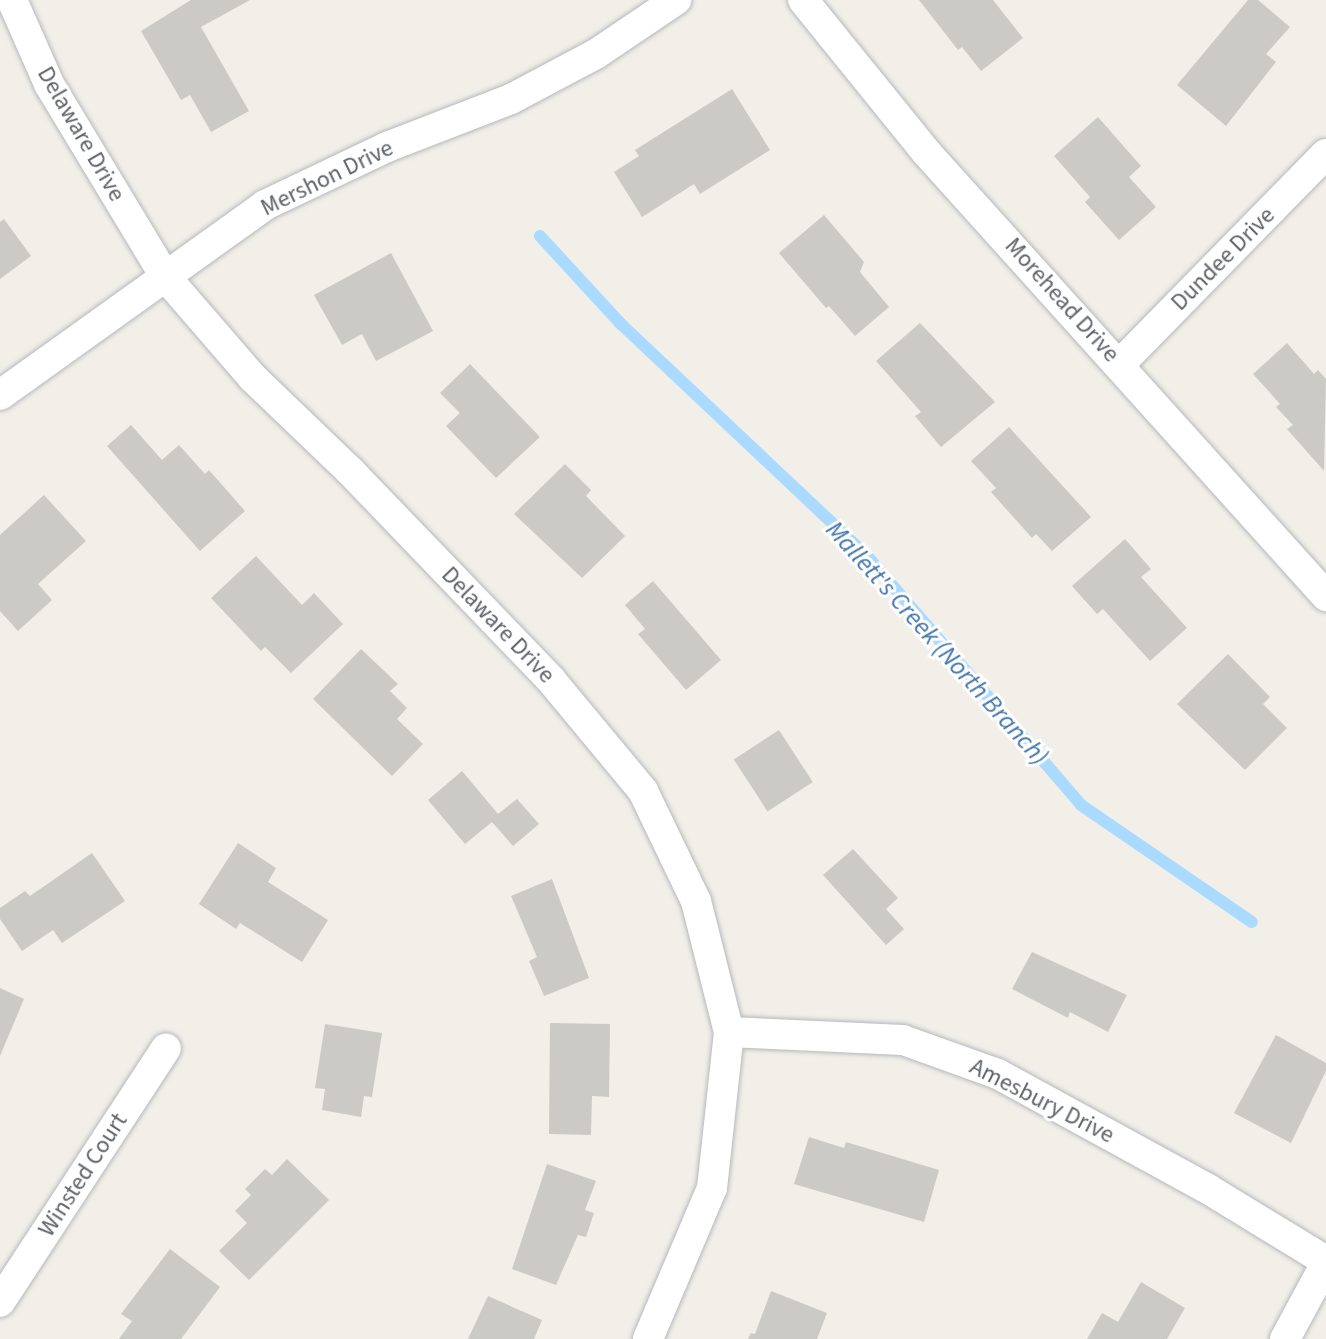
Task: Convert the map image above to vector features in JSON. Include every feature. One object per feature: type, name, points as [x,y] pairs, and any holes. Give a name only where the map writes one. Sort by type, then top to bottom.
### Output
[{"type":"street","name":"Delaware Drive","points":[[12,0],[49,84],[164,275],[252,377],[350,471],[551,680],[643,791],[696,901],[729,1032],[712,1188],[648,1339]]},
{"type":"street","name":"Mershon Drive","points":[[0,395],[265,205],[387,147],[511,99],[596,54],[676,0]]},
{"type":"street","name":"Morehead Drive","points":[[803,0],[926,152],[1326,596]]},
{"type":"street","name":"Dundee Drive","points":[[1120,364],[1326,154]]},
{"type":"street","name":"Amesbury Drive","points":[[729,1032],[903,1040],[998,1074],[1208,1189],[1326,1262]]},
{"type":"street","name":"Winsted Court","points":[[0,1302],[166,1048]]},
{"type":"street","points":[[1285,1339],[1326,1262]]},
{"type":"building","points":[[191,0],[250,0],[201,27],[249,111],[211,132],[190,95],[181,100],[141,31]]},
{"type":"building","points":[[919,0],[993,0],[1023,38],[981,71],[962,47],[958,50]]},
{"type":"building","points":[[1248,0],[1258,0],[1290,27],[1266,54],[1276,62],[1226,126],[1177,85]]},
{"type":"building","points":[[732,89],[770,150],[700,194],[694,184],[642,217],[614,172],[639,156],[635,150]]},
{"type":"building","points":[[1098,117],[1141,166],[1129,177],[1156,207],[1119,240],[1085,202],[1090,197],[1054,156]]},
{"type":"building","points":[[824,215],[864,262],[860,272],[889,307],[855,336],[829,306],[826,308],[779,253]]},
{"type":"building","points":[[4,219],[31,256],[0,279],[0,222]]},
{"type":"building","points":[[391,253],[433,331],[376,361],[362,334],[342,345],[314,295]]},
{"type":"building","points":[[920,323],[995,402],[941,447],[915,416],[921,412],[876,361]]},
{"type":"building","points":[[1287,343],[1314,374],[1318,370],[1326,379],[1324,471],[1287,429],[1293,425],[1276,407],[1280,404],[1253,374]]},
{"type":"building","points":[[470,364],[540,437],[496,478],[446,426],[460,413],[440,393]]},
{"type":"building","points":[[131,425],[162,460],[179,445],[205,474],[209,470],[245,511],[200,551],[107,446]]},
{"type":"building","points":[[1009,427],[1091,517],[1052,551],[1036,534],[1032,538],[991,492],[996,488],[971,461]]},
{"type":"building","points":[[565,464],[591,490],[586,496],[625,536],[582,578],[514,514]]},
{"type":"building","points":[[44,495],[86,541],[38,584],[52,600],[18,631],[0,611],[0,535]]},
{"type":"building","points":[[1125,539],[1151,569],[1141,577],[1187,628],[1150,661],[1103,609],[1097,614],[1072,586]]},
{"type":"building","points":[[256,556],[302,605],[314,593],[343,624],[291,673],[265,647],[261,651],[211,598]]},
{"type":"building","points":[[653,581],[721,660],[686,690],[638,634],[645,629],[625,605]]},
{"type":"building","points":[[361,649],[398,684],[390,691],[407,708],[397,719],[423,744],[392,776],[313,699]]},
{"type":"building","points":[[1228,654],[1270,697],[1263,704],[1287,728],[1245,770],[1177,704]]},
{"type":"building","points":[[779,730],[813,782],[767,811],[734,759]]},
{"type":"building","points":[[462,771],[498,814],[517,799],[539,824],[513,846],[492,822],[465,844],[428,800]]},
{"type":"building","points":[[238,843],[276,868],[268,882],[328,920],[302,962],[240,923],[236,929],[199,904]]},
{"type":"building","points":[[853,849],[898,898],[886,909],[904,929],[886,945],[823,875]]},
{"type":"building","points":[[92,853],[125,901],[62,943],[53,930],[22,951],[0,919],[0,908],[25,891],[30,896]]},
{"type":"building","points":[[552,879],[589,978],[544,996],[529,961],[537,957],[511,896]]},
{"type":"building","points":[[1032,952],[1127,995],[1108,1032],[1070,1012],[1068,1018],[1012,989]]},
{"type":"building","points":[[0,988],[24,999],[0,1056]]},
{"type":"building","points":[[550,1023],[610,1024],[609,1097],[592,1096],[591,1135],[549,1134]]},
{"type":"building","points":[[325,1024],[382,1033],[372,1097],[364,1096],[361,1117],[322,1110],[325,1089],[315,1088]]},
{"type":"building","points":[[1276,1035],[1326,1063],[1326,1071],[1291,1143],[1234,1113]]},
{"type":"building","points":[[809,1137],[844,1148],[846,1142],[939,1170],[924,1222],[794,1184]]},
{"type":"building","points":[[287,1159],[329,1200],[249,1280],[219,1251],[247,1223],[235,1211],[251,1195],[245,1189],[265,1169],[272,1175]]},
{"type":"building","points":[[547,1164],[596,1181],[585,1210],[594,1213],[586,1237],[578,1235],[556,1285],[512,1269]]},
{"type":"building","points":[[170,1249],[220,1287],[181,1339],[119,1339],[132,1321],[121,1314]]},
{"type":"building","points":[[1141,1282],[1185,1308],[1167,1339],[1087,1339],[1102,1313],[1118,1322]]},
{"type":"building","points":[[771,1291],[827,1313],[817,1339],[748,1339],[751,1333],[755,1334]]},
{"type":"building","points":[[488,1296],[542,1320],[534,1339],[468,1339]]},
{"type":"waterway","name":"Mallett's Creek (North Branch)","points":[[540,236],[621,324],[867,556],[1081,805],[1252,922]]}]
